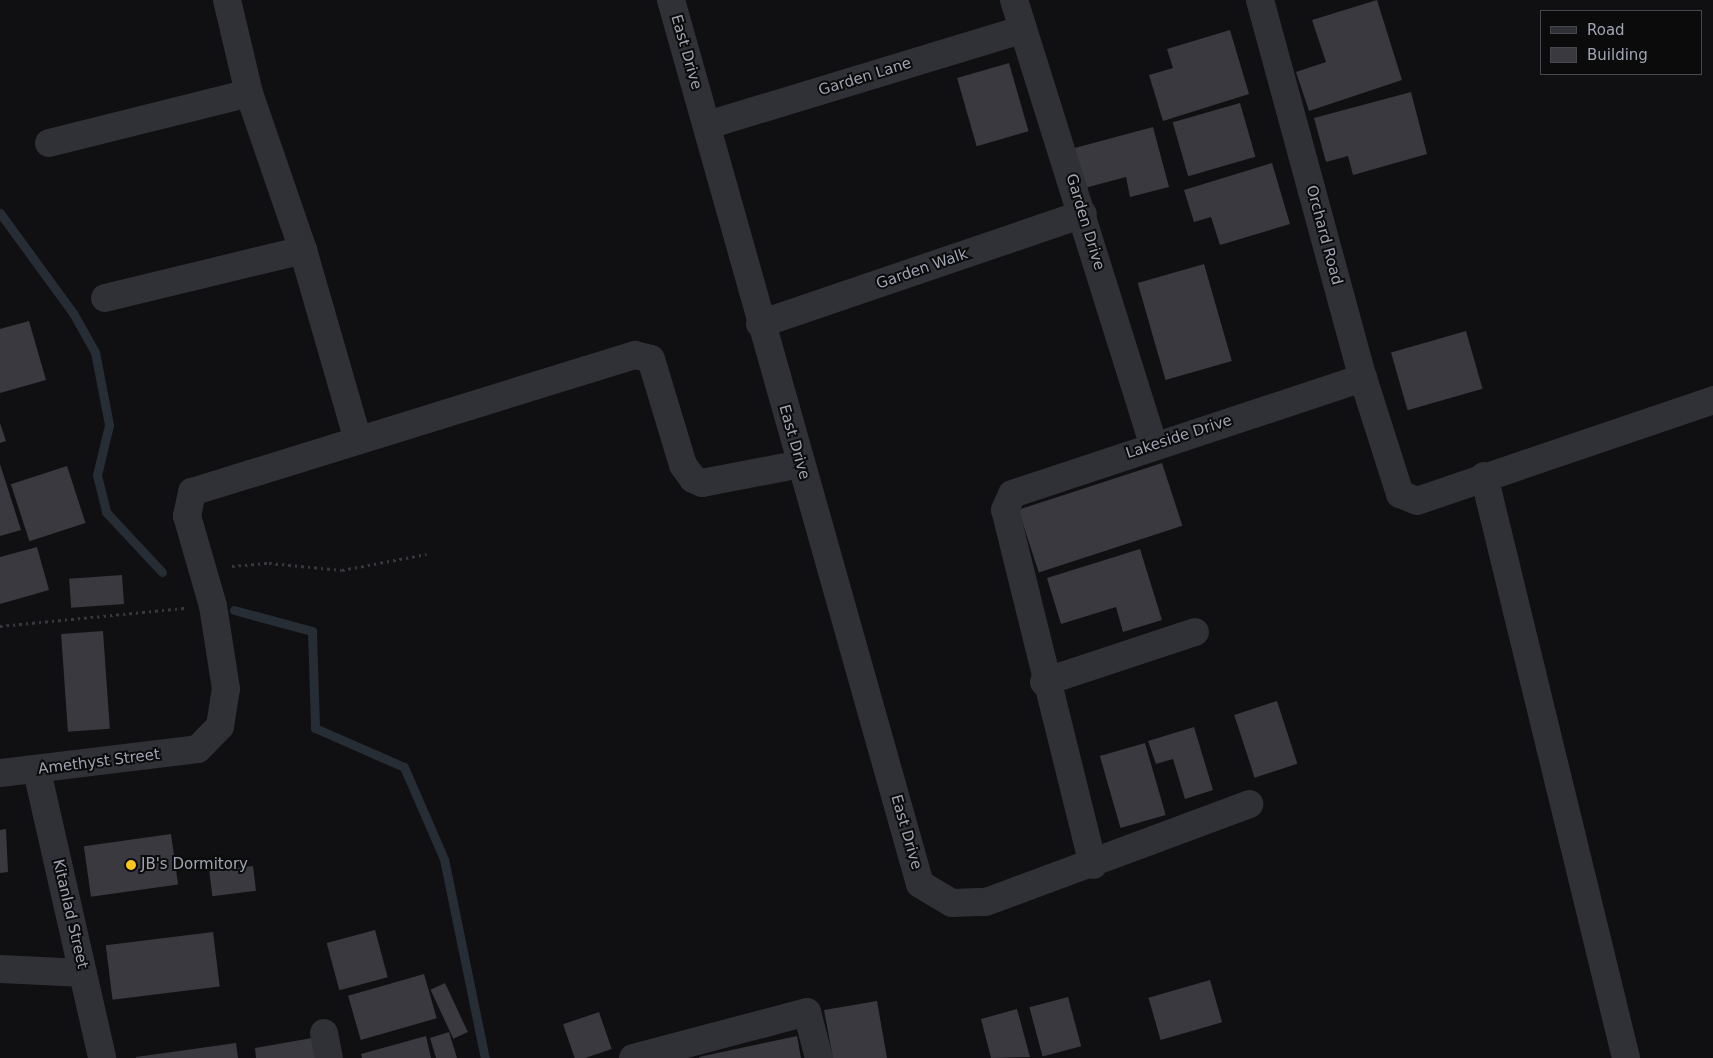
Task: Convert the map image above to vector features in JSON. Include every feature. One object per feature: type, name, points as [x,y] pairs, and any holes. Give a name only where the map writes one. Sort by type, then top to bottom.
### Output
[{"type":"street","points":[[227,0],[249,93],[303,250],[358,440]]},
{"type":"street","name":"East Drive","points":[[670,0],[708,126],[760,324],[920,884],[952,903],[986,902],[1093,865]]},
{"type":"street","name":"Garden Drive","points":[[1014,0],[1083,214],[1153,444]]},
{"type":"street","name":"Orchard Road","points":[[1260,0],[1363,378],[1390,470],[1400,494],[1417,501],[1484,476],[1713,400]]},
{"type":"street","name":"Garden Lane","points":[[708,126],[1023,29]]},
{"type":"street","points":[[49,143],[249,93]]},
{"type":"street","name":"Garden Walk","points":[[760,324],[1083,214]]},
{"type":"street","points":[[105,298],[303,250]]},
{"type":"street","points":[[213,606],[187,516],[192,492],[635,355],[651,359],[683,465],[692,479],[702,483],[801,464]]},
{"type":"street","name":"Lakeside Drive","points":[[1044,682],[1005,510],[1012,494],[1153,444],[1363,378]]},
{"type":"street","points":[[1484,476],[1626,1058]]},
{"type":"street","name":"Amethyst Street","points":[[0,773],[37,771],[198,749],[220,726],[226,689],[213,606]]},
{"type":"street","points":[[1195,632],[1044,682],[1093,865],[1249,804]]},
{"type":"street","name":"Kitanlad Street","points":[[37,771],[102,1058]]},
{"type":"street","points":[[0,969],[83,973]]},
{"type":"street","points":[[633,1058],[807,1012],[818,1058]]},
{"type":"path","points":[[202,568],[269,563],[342,570],[427,554]]},
{"type":"path","points":[[0,626],[213,606]]},
{"type":"building","points":[[1377,0],[1402,80],[1309,111],[1296,72],[1326,62],[1312,20]]},
{"type":"building","points":[[1230,30],[1249,94],[1163,121],[1149,75],[1173,68],[1167,49]]},
{"type":"building","points":[[1009,63],[1029,131],[977,146],[957,78]]},
{"type":"building","points":[[1411,92],[1427,154],[1353,175],[1348,156],[1326,162],[1314,118]]},
{"type":"building","points":[[1240,103],[1255,157],[1188,176],[1173,122]]},
{"type":"building","points":[[1153,127],[1169,187],[1130,197],[1126,177],[1081,189],[1071,149]]},
{"type":"building","points":[[1272,163],[1290,224],[1220,245],[1211,217],[1194,222],[1184,190]]},
{"type":"building","points":[[1204,264],[1232,361],[1166,380],[1138,283]]},
{"type":"building","points":[[29,321],[46,380],[0,393],[0,329]]},
{"type":"building","points":[[1466,331],[1483,389],[1408,410],[1391,352]]},
{"type":"building","points":[[0,423],[6,441],[0,443]]},
{"type":"building","points":[[1162,463],[1182,526],[1039,572],[1018,510]]},
{"type":"building","points":[[0,464],[21,530],[0,536]]},
{"type":"building","points":[[67,466],[86,523],[29,541],[11,484]]},
{"type":"building","points":[[37,547],[49,590],[0,604],[0,557]]},
{"type":"building","points":[[1140,549],[1162,620],[1123,632],[1116,607],[1061,624],[1047,578]]},
{"type":"building","points":[[122,575],[124,604],[71,608],[69,579]]},
{"type":"building","points":[[103,631],[110,729],[68,732],[61,634]]},
{"type":"building","points":[[1277,701],[1297,764],[1255,778],[1234,715]]},
{"type":"building","points":[[1194,727],[1213,790],[1185,799],[1173,759],[1156,764],[1148,741]]},
{"type":"building","points":[[1145,743],[1166,815],[1120,828],[1100,756]]},
{"type":"building","points":[[6,829],[8,872],[0,873],[0,830]]},
{"type":"building","name":"JB's Dormitory","points":[[171,834],[178,885],[91,897],[84,846]]},
{"type":"building","points":[[253,866],[256,891],[212,896],[209,871]]},
{"type":"building","points":[[375,930],[388,977],[339,990],[327,943]]},
{"type":"building","points":[[213,932],[220,987],[113,1000],[106,945]]},
{"type":"building","points":[[424,974],[437,1018],[361,1040],[348,996]]},
{"type":"building","points":[[1210,980],[1222,1022],[1161,1040],[1148,998]]},
{"type":"building","points":[[445,983],[468,1032],[453,1039],[430,990]]},
{"type":"building","points":[[1068,997],[1081,1046],[1043,1057],[1029,1007]]},
{"type":"building","points":[[877,1001],[887,1058],[833,1058],[824,1010]]},
{"type":"building","points":[[1017,1009],[1030,1057],[991,1058],[981,1019]]},
{"type":"building","points":[[599,1012],[612,1049],[585,1058],[575,1058],[563,1024]]},
{"type":"building","points":[[449,1032],[457,1058],[436,1058],[430,1038]]},
{"type":"building","points":[[426,1036],[431,1058],[362,1058],[361,1054]]},
{"type":"building","points":[[797,1036],[801,1058],[699,1058],[699,1057]]},
{"type":"building","points":[[318,1037],[322,1058],[256,1058],[255,1048]]},
{"type":"building","points":[[236,1043],[238,1058],[136,1058],[136,1057]]},
{"type":"waterway","points":[[0,213],[73,313],[95,352],[109,425],[97,475],[106,512],[162,572]]},
{"type":"waterway","points":[[234,610],[312,631],[315,728],[404,767],[444,859],[485,1058]]},
{"type":"place","name":"JB's Dormitory","points":[[131,865]]}]
